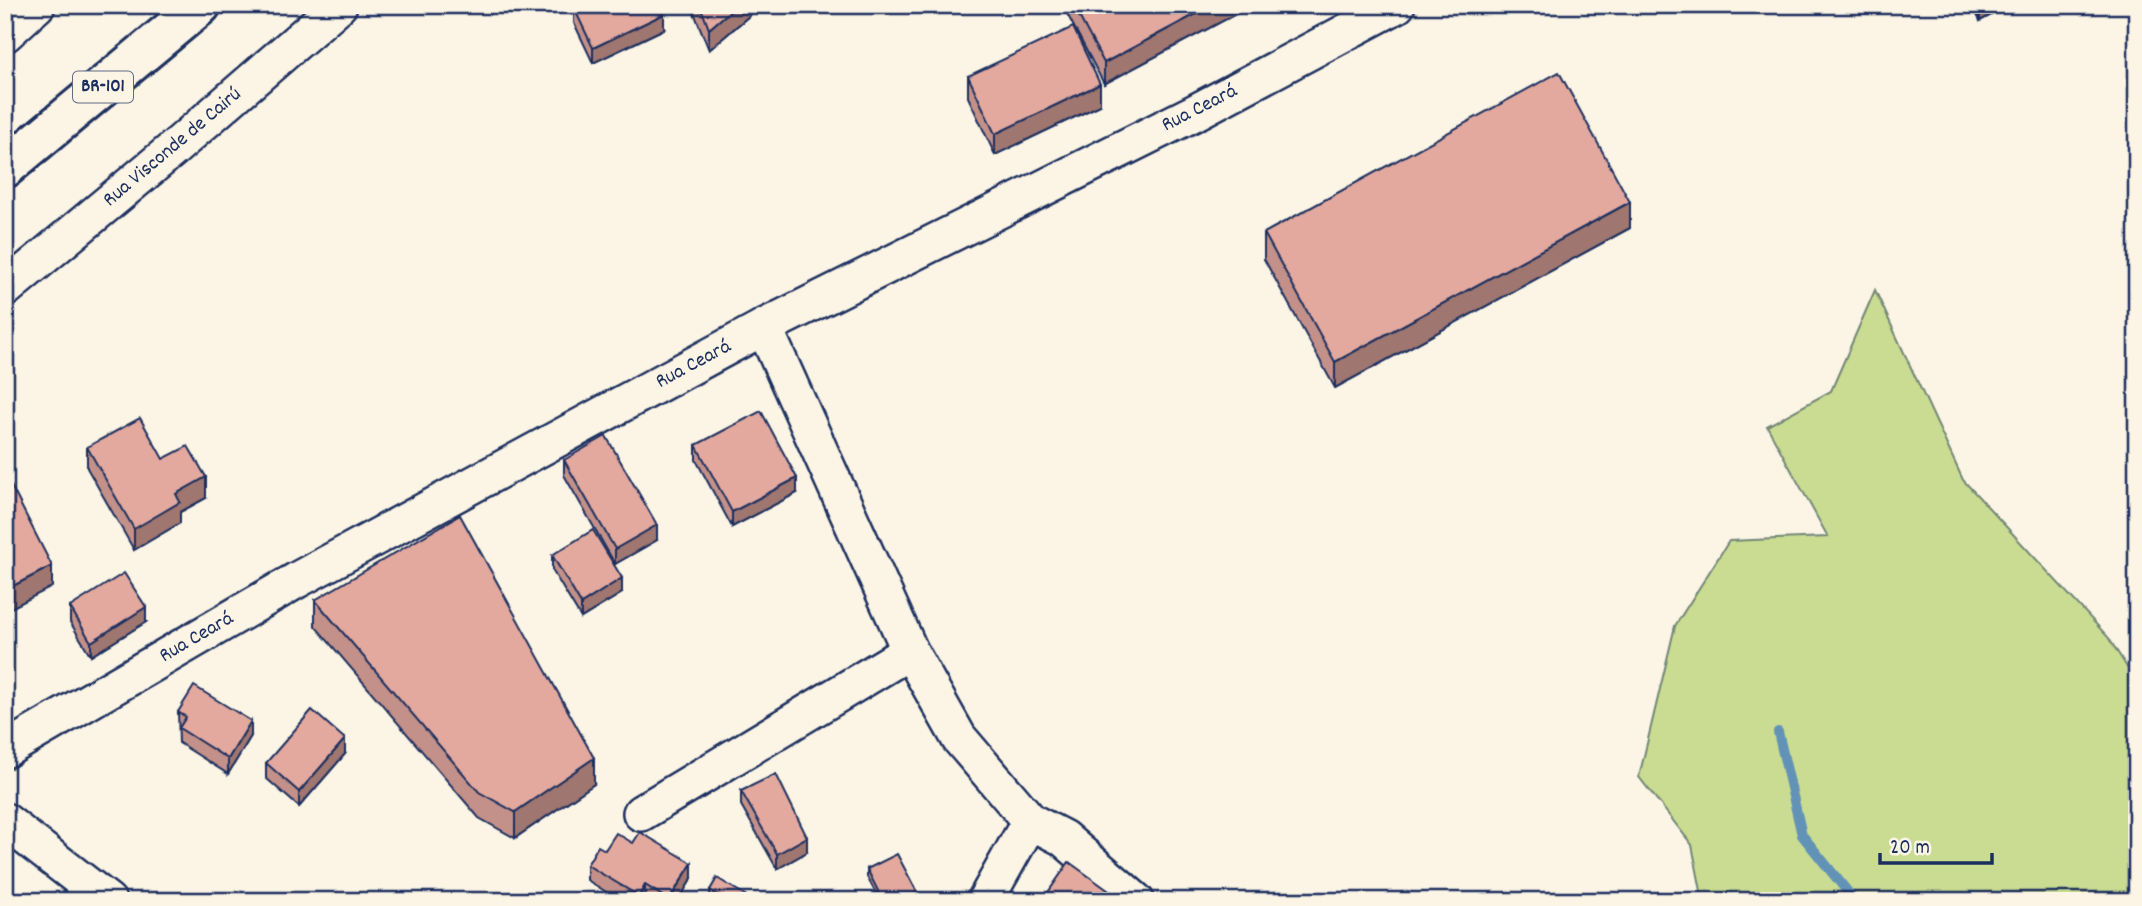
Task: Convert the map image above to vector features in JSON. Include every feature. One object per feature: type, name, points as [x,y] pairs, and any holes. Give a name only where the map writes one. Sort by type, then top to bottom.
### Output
[{"type":"highway","name":"BR-101","points":[[5,168],[201,5]]},
{"type":"street","points":[[5,34],[37,5]]},
{"type":"street","name":"Rua Visconde de Cairú","points":[[5,289],[172,150],[339,5]]},
{"type":"street","name":"Rua Ceará","points":[[5,750],[297,580],[764,327],[1194,113],[1396,5]]},
{"type":"street","points":[[764,327],[910,650],[959,738],[1030,821],[1063,838],[1136,901]]},
{"type":"street","points":[[641,813],[910,650]]},
{"type":"street","points":[[5,821],[108,901]]},
{"type":"street","points":[[985,901],[1030,821]]},
{"type":"green space","points":[[1875,290],[1963,480],[2108,637],[2137,683],[2137,901],[1703,901],[1692,845],[1639,777],[1675,626],[1729,541],[1828,537],[1767,426],[1831,391]]},
{"type":"building","points":[[580,5],[660,5],[664,14],[593,48],[574,8]]},
{"type":"building","points":[[700,5],[737,5],[709,29]]},
{"type":"building","points":[[1073,5],[1213,5],[1104,63]]},
{"type":"building","points":[[1073,27],[1100,84],[995,134],[968,76]]},
{"type":"building","points":[[1559,72],[1630,202],[1335,362],[1264,233]]},
{"type":"building","points":[[761,411],[797,478],[732,512],[696,445]]},
{"type":"building","points":[[140,418],[163,459],[188,446],[206,477],[176,494],[180,502],[134,529],[87,447]]},
{"type":"building","points":[[606,436],[657,525],[615,549],[564,460]]},
{"type":"building","points":[[5,474],[52,566],[5,590]]},
{"type":"building","points":[[460,515],[594,758],[515,812],[479,792],[315,600]]},
{"type":"building","points":[[593,530],[622,578],[581,604],[552,555]]},
{"type":"building","points":[[124,573],[146,607],[91,642],[70,607]]},
{"type":"building","points":[[194,686],[251,721],[228,759],[179,728],[186,717],[178,712]]},
{"type":"building","points":[[312,710],[345,739],[299,792],[266,763]]},
{"type":"building","points":[[776,774],[807,837],[777,854],[741,791]]},
{"type":"building","points":[[640,832],[692,863],[669,900],[645,885],[639,896],[587,865],[598,846],[605,850],[616,833],[633,843]]},
{"type":"building","points":[[897,854],[917,892],[900,901],[883,901],[867,869]]},
{"type":"building","points":[[1069,862],[1123,901],[1042,901]]},
{"type":"building","points":[[717,878],[750,898],[748,901],[716,901],[719,896],[710,890]]},
{"type":"waterway","points":[[1778,732],[1802,835],[1855,901]]}]
